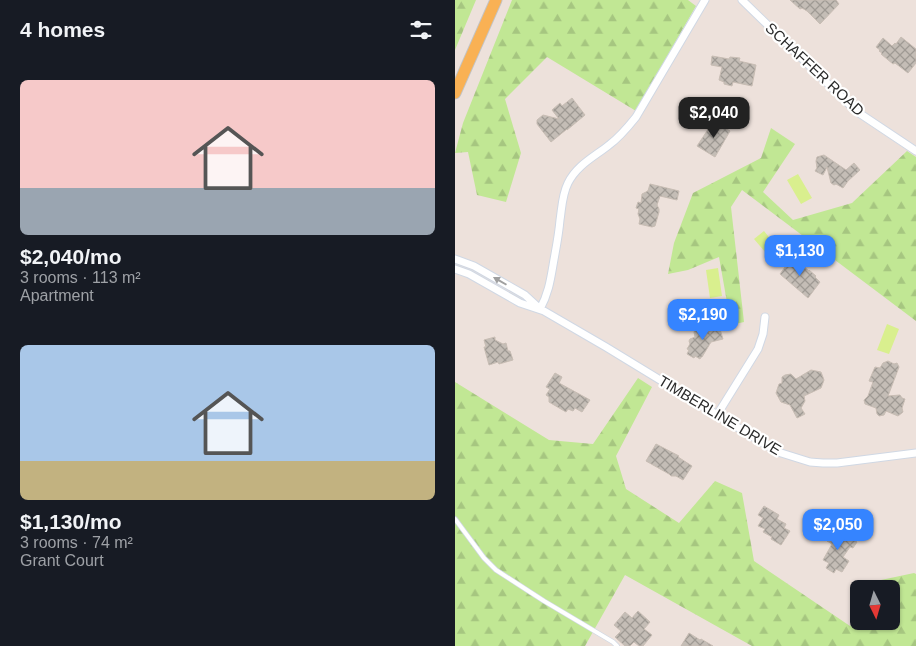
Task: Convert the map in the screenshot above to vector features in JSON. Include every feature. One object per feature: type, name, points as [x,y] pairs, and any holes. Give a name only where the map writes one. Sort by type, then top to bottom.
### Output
[{"type":"main road","points":[[455,93],[496,0]]},
{"type":"street","points":[[540,309],[550,286],[563,194],[568,183],[581,165],[616,139],[636,117],[705,0]]},
{"type":"street","name":"SCHAFFER ROAD","points":[[742,0],[856,111],[916,151]]},
{"type":"street","name":"TIMBERLINE DRIVE","points":[[455,259],[474,266],[525,295],[540,309]]},
{"type":"street","name":"TIMBERLINE DRIVE","points":[[455,269],[469,274],[520,303],[540,309],[607,347],[778,452],[810,462],[823,463],[837,463],[916,452]]},
{"type":"street","points":[[512,298],[516,290]]},
{"type":"street","points":[[717,415],[758,349],[763,334],[765,317]]},
{"type":"lane","points":[[455,519],[484,558],[496,570],[617,646]]},
{"type":"green space","points":[[455,0],[476,0],[455,50]]},
{"type":"green space","points":[[512,0],[688,0],[696,6],[636,111],[547,57],[505,99],[521,153],[506,202],[477,195],[468,152],[455,153],[463,123]]},
{"type":"green space","points":[[771,128],[795,144],[763,192],[793,220],[852,203],[907,151],[916,157],[916,321],[742,190],[731,207],[744,322],[731,325],[719,257],[688,270],[668,274],[674,243],[693,193],[761,158]]},
{"type":"green space","points":[[798,174],[812,198],[801,204],[787,180]]},
{"type":"green space","points":[[764,231],[781,252],[772,260],[754,239]]},
{"type":"green space","points":[[718,268],[722,296],[710,298],[706,270]]},
{"type":"green space","points":[[887,324],[899,329],[889,354],[877,350]]},
{"type":"green space","points":[[638,378],[652,387],[616,456],[626,489],[679,523],[715,481],[742,493],[754,561],[850,626],[850,630],[900,630],[900,580],[881,580],[916,574],[916,646],[752,646],[625,575],[585,646],[455,646],[455,382],[549,440],[593,444]]},
{"type":"building","points":[[790,0],[836,0],[839,4],[820,24],[807,11],[802,8],[800,9]]},
{"type":"building","points":[[901,37],[916,49],[916,63],[908,73],[895,63],[893,64],[876,47],[883,38],[892,46]]},
{"type":"building","points":[[712,56],[729,59],[730,57],[740,58],[739,61],[756,65],[752,86],[733,82],[732,86],[724,84],[724,82],[719,80],[722,67],[711,65]]},
{"type":"building","points":[[572,98],[585,115],[551,142],[537,124],[537,120],[543,115],[559,119],[552,110],[560,103],[562,106]]},
{"type":"building","points":[[715,122],[730,131],[715,157],[697,146]]},
{"type":"building","points":[[824,155],[846,170],[854,163],[860,170],[843,188],[836,184],[834,185],[831,183],[827,167],[823,175],[815,171],[817,168],[817,157]]},
{"type":"building","points":[[650,184],[679,191],[677,200],[660,196],[657,205],[659,212],[655,226],[652,227],[639,224],[639,209],[636,208],[638,202],[641,203],[642,194],[648,191]]},
{"type":"building","points":[[789,258],[795,263],[797,261],[809,270],[820,282],[808,298],[780,274],[785,267],[783,265]]},
{"type":"building","points":[[703,326],[707,329],[719,326],[723,339],[711,342],[700,359],[695,356],[694,358],[687,354],[689,341],[695,337],[695,330],[701,329]]},
{"type":"building","points":[[495,337],[495,340],[503,344],[506,343],[513,360],[489,365],[484,340]]},
{"type":"building","points":[[888,361],[894,364],[897,363],[899,367],[888,396],[900,395],[905,399],[902,408],[903,412],[898,416],[886,411],[884,415],[879,416],[876,408],[865,404],[864,400],[868,396],[873,382],[869,381],[875,367],[880,368],[883,363]]},
{"type":"building","points":[[811,370],[821,372],[824,380],[821,388],[804,396],[805,401],[801,408],[805,414],[797,418],[790,405],[781,402],[776,393],[779,384],[782,383],[782,377],[785,375],[791,374],[796,379]]},
{"type":"building","points":[[555,373],[562,377],[559,383],[590,400],[582,412],[575,408],[573,411],[568,409],[566,412],[549,402],[549,397],[546,395],[550,389],[546,387]]},
{"type":"building","points":[[656,444],[679,456],[692,466],[683,480],[676,476],[671,476],[646,461]]},
{"type":"building","points":[[764,506],[779,515],[777,519],[786,524],[784,528],[790,531],[781,545],[763,532],[765,529],[758,526],[763,518],[758,515]]},
{"type":"building","points":[[834,529],[857,542],[853,548],[850,547],[843,557],[849,561],[842,572],[836,569],[834,573],[826,568],[829,563],[823,560],[832,544],[827,541]]},
{"type":"building","points":[[638,611],[650,622],[644,629],[652,635],[643,646],[639,646],[634,642],[630,646],[625,646],[615,637],[621,631],[614,625],[625,612],[632,618]]},
{"type":"building","points":[[689,633],[700,640],[713,646],[681,646]]}]
